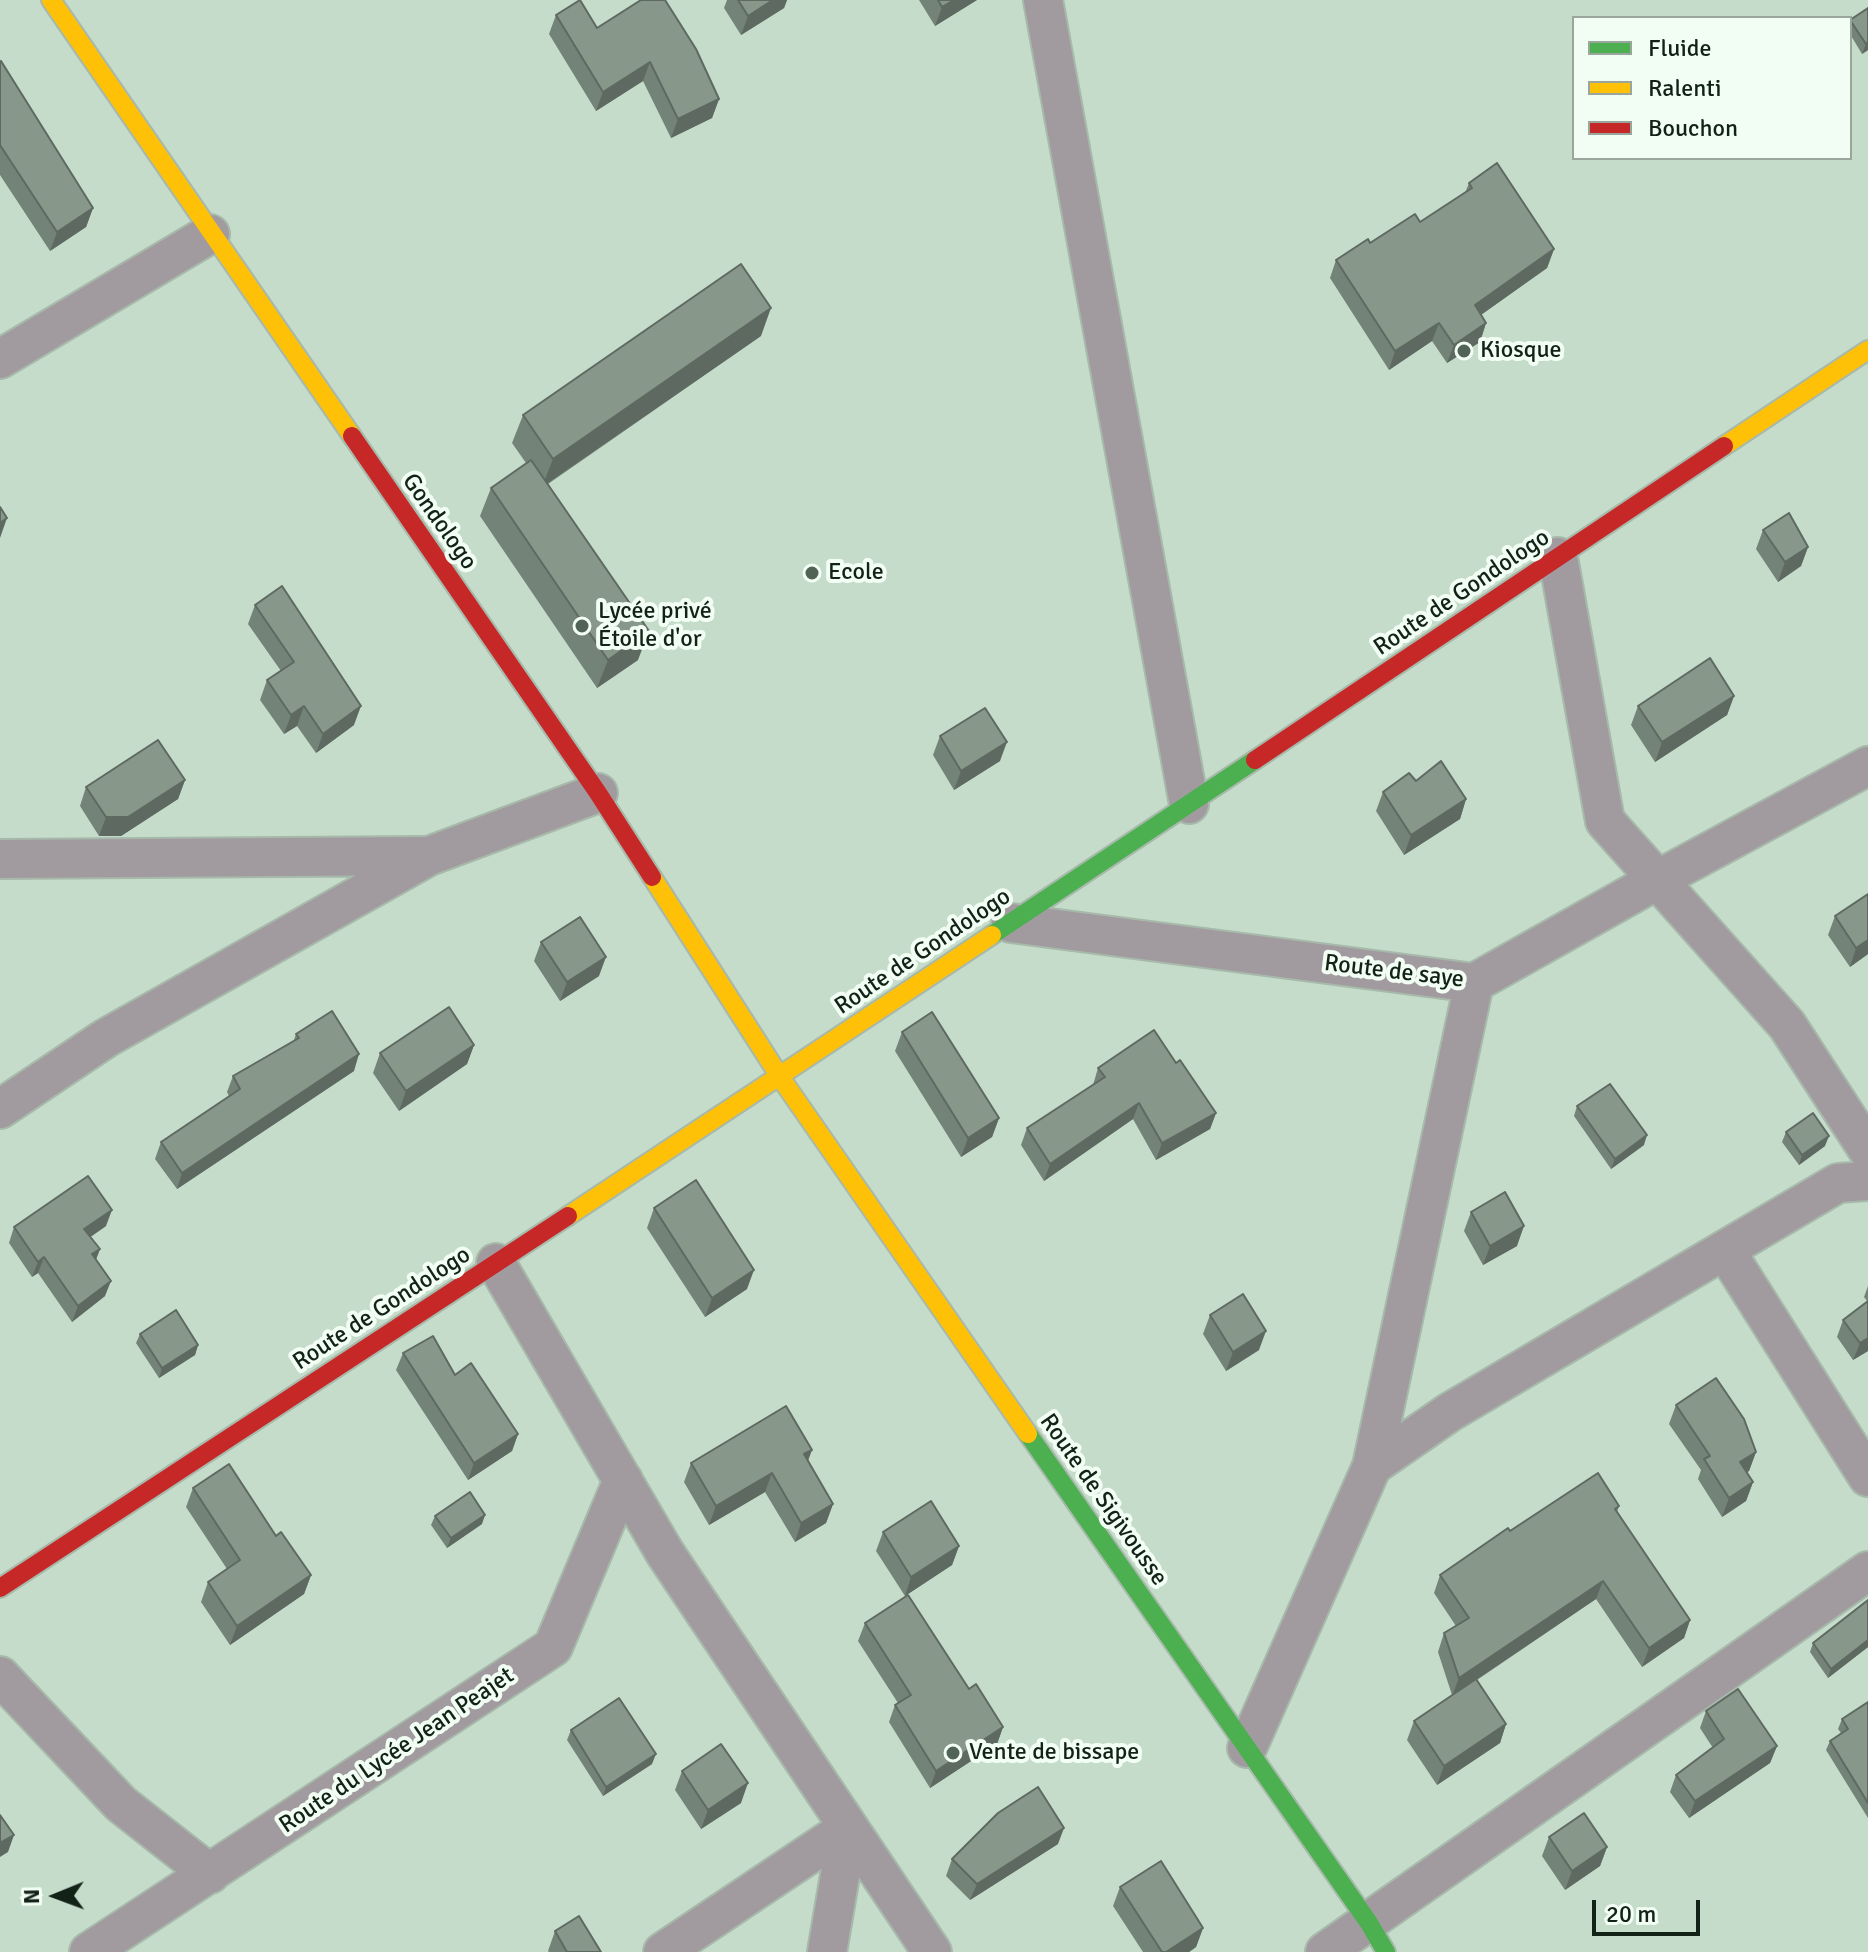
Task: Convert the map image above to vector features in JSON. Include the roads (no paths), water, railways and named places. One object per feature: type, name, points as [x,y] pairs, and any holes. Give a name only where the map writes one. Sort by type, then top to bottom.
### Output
[{"type":"street","name":"Gondologo","points":[[51,0],[598,793],[780,1077]]},
{"type":"street","points":[[1043,0],[1189,804]]},
{"type":"street","points":[[0,359],[210,234]]},
{"type":"street","name":"Route de Gondologo","points":[[0,1588],[780,1077],[1868,350]]},
{"type":"street","points":[[1558,557],[1605,821],[1787,1025],[1868,1150]]},
{"type":"street","name":"Route de saye","points":[[1011,923],[1474,983],[1868,766]]},
{"type":"street","points":[[0,1109],[106,1038],[429,856],[598,793]]},
{"type":"street","points":[[0,859],[429,856]]},
{"type":"street","points":[[1247,1748],[1372,1466],[1474,983]]},
{"type":"street","name":"Route de Sigivousse","points":[[780,1077],[1377,1938]]},
{"type":"street","points":[[1372,1466],[1450,1412],[1838,1183],[1868,1181]]},
{"type":"street","points":[[1725,1250],[1868,1477]]},
{"type":"street","points":[[496,1263],[665,1553],[932,1952]]},
{"type":"street","name":"Route du Lycée Jean Peajet","points":[[89,1952],[553,1647],[623,1480]]},
{"type":"street","points":[[1325,1952],[1377,1938],[1868,1571]]},
{"type":"street","points":[[0,1676],[121,1804],[210,1874]]},
{"type":"street","points":[[663,1952],[848,1828]]},
{"type":"street","points":[[827,1952],[848,1828]]},
{"type":"place","name":"Kiosque","points":[[1464,351]]},
{"type":"place","name":"Ecole","points":[[812,573]]},
{"type":"place","name":"Lycée privé Étoile d'or","points":[[582,626]]},
{"type":"place","name":"Vente de bissape","points":[[953,1753]]}]
